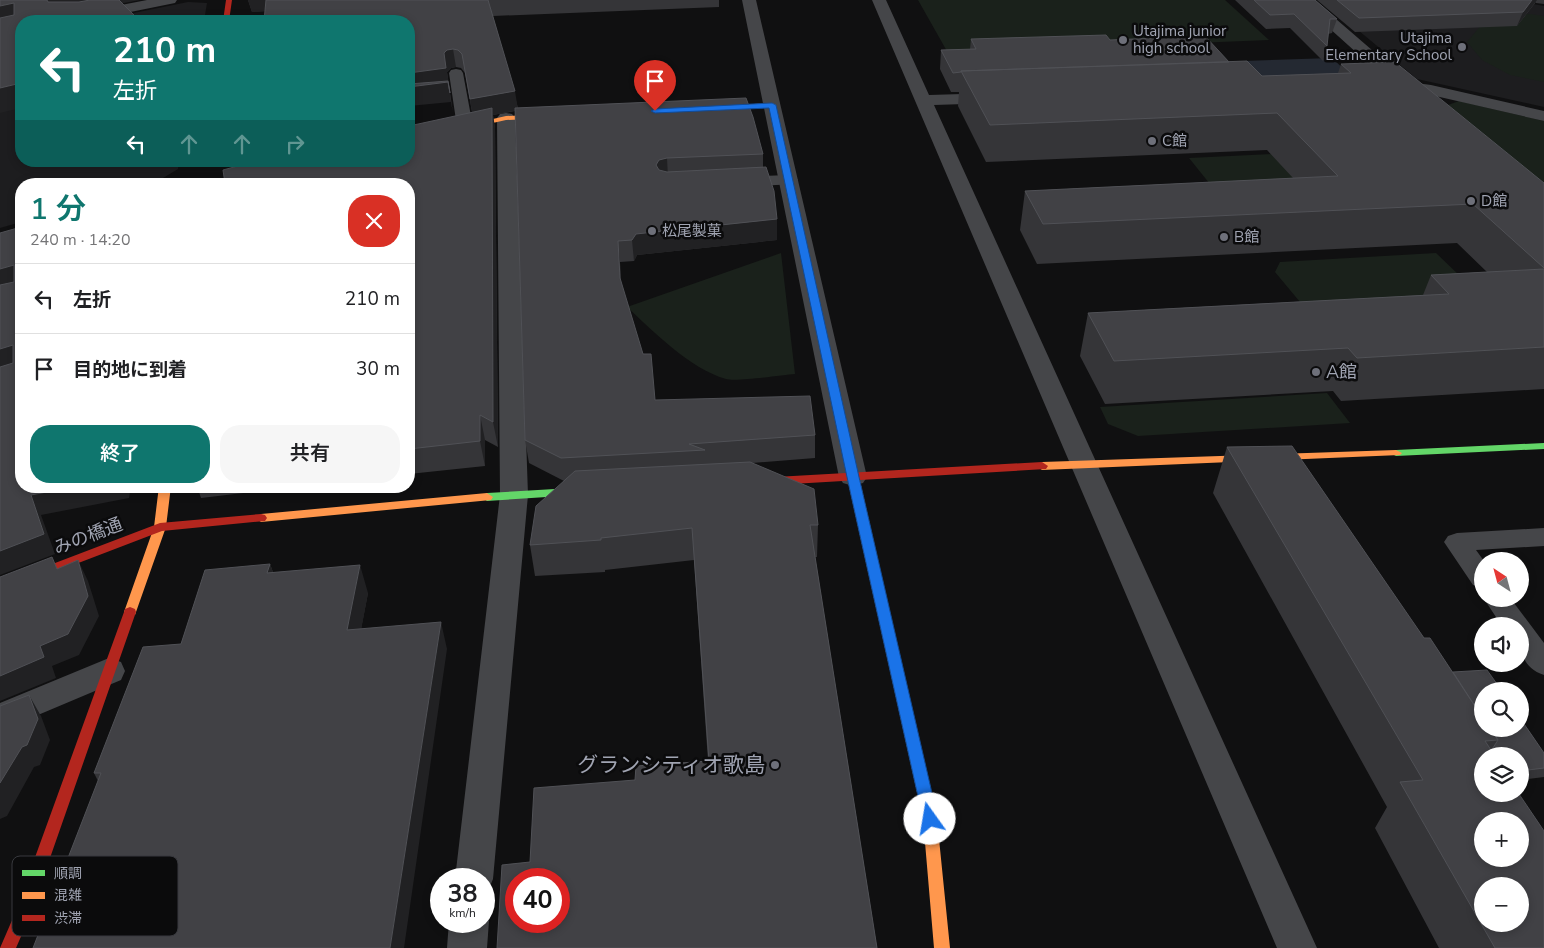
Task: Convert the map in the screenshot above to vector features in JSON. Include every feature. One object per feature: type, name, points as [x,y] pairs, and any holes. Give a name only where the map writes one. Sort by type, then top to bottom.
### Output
[{"type":"street","points":[[94,15],[170,0]]},
{"type":"street","points":[[227,15],[229,0]]},
{"type":"street","points":[[749,0],[930,819],[942,948]]},
{"type":"street","points":[[879,0],[1297,948]]},
{"type":"street","points":[[1305,0],[1431,110]]},
{"type":"street","points":[[1381,85],[1401,84],[1544,116]]},
{"type":"street","points":[[924,100],[1013,97]]},
{"type":"street","points":[[704,108],[772,105]]},
{"type":"street","points":[[415,139],[506,118],[566,115]]},
{"type":"street","points":[[475,868],[514,495],[506,118]]},
{"type":"street","points":[[220,178],[281,167]]},
{"type":"street","points":[[743,483],[1084,464],[1280,458],[1544,446]]},
{"type":"street","name":"みの橋通","points":[[0,589],[160,527],[514,495],[604,490]]},
{"type":"street","points":[[43,856],[160,527],[164,493]]},
{"type":"street","points":[[0,718],[109,671]]},
{"type":"street","points":[[467,948],[469,933]]},
{"type":"street","points":[[8,948],[13,936]]},
{"type":"lane","points":[[456,72],[464,127]]},
{"type":"lane","points":[[442,95],[460,94]]},
{"type":"lane","points":[[724,183],[789,180]]},
{"type":"lane","points":[[1280,458],[1296,484]]},
{"type":"lane","points":[[1474,566],[1457,542],[1544,537]]},
{"type":"lane","points":[[1529,643],[1544,664]]},
{"type":"shaded area","points":[[918,0],[1225,0],[1269,40],[948,53]]},
{"type":"shaded area","name":"Utajima Elementary School","points":[[1441,0],[1513,0],[1544,6],[1544,107],[1417,79],[1341,16]]},
{"type":"shaded area","points":[[188,2],[207,3],[205,15],[124,15]]},
{"type":"shaded area","points":[[1530,14],[1544,16],[1544,82],[1510,75],[1482,60],[1467,42],[1488,17]]},
{"type":"shaded area","points":[[15,37],[15,167],[178,167],[178,169],[163,178],[15,178],[15,224],[0,228],[0,41]]},
{"type":"shaded area","points":[[1332,58],[1349,74],[1259,77],[1244,61]]},
{"type":"shaded area","points":[[1459,101],[1544,121],[1544,183],[1448,105]]},
{"type":"shaded area","points":[[1335,151],[1370,187],[1218,194],[1189,158]]},
{"type":"shaded area","points":[[781,253],[795,374],[731,380],[712,374],[673,348],[627,307]]},
{"type":"shaded area","points":[[1436,253],[1484,299],[1305,308],[1275,272],[1280,262]]},
{"type":"shaded area","points":[[1327,393],[1350,423],[1138,436],[1108,424],[1100,407]]},
{"type":"building","points":[[0,0],[79,2],[119,0],[134,15],[15,15],[15,84],[0,88],[0,18],[14,15],[14,3],[0,6]]},
{"type":"building","points":[[266,0],[488,0],[515,91],[470,99],[462,54],[458,50],[453,49],[447,50],[444,53],[446,68],[415,72],[415,15],[265,15]]},
{"type":"building","points":[[1254,0],[1315,0],[1337,19],[1330,19],[1327,46],[1294,14],[1270,15]]},
{"type":"building","points":[[1337,0],[1532,0],[1523,12],[1359,18]]},
{"type":"building","points":[[1106,35],[1110,40],[1205,36],[1229,62],[961,71],[953,73],[941,50],[976,49],[971,39]]},
{"type":"building","points":[[1247,61],[1262,76],[1351,73],[1341,64],[1395,62],[1544,183],[1544,268],[1473,204],[1043,224],[1025,191],[1338,176],[1277,113],[990,125],[961,71]]},
{"type":"building","points":[[448,81],[450,93],[448,82],[415,86],[415,84]]},
{"type":"building","points":[[746,98],[763,154],[667,158],[659,160],[656,165],[659,170],[667,172],[766,167],[774,191],[777,219],[636,234],[632,240],[618,241],[620,278],[643,354],[651,354],[655,400],[810,396],[815,435],[689,444],[705,450],[561,458],[525,440],[515,108]]},
{"type":"building","points":[[492,108],[493,422],[480,415],[480,441],[415,448],[415,178],[224,178],[223,170],[234,167],[415,167],[415,125]]},
{"type":"building","points":[[15,229],[15,493],[41,493],[31,495],[44,534],[0,551],[0,367],[13,363],[13,345],[0,349],[0,285],[14,282],[14,265],[0,269],[0,233]]},
{"type":"building","points":[[1544,269],[1544,347],[1357,358],[1348,348],[1114,361],[1088,313],[1449,294],[1431,275]]},
{"type":"building","points":[[1292,446],[1424,638],[1430,638],[1474,705],[1474,737],[1496,737],[1498,740],[1485,741],[1489,747],[1474,747],[1474,802],[1524,802],[1544,831],[1544,948],[1495,948],[1486,932],[1529,932],[1529,877],[1474,877],[1474,911],[1400,782],[1423,780],[1227,447]]},
{"type":"building","points":[[750,462],[814,489],[818,525],[810,525],[877,948],[497,948],[502,865],[530,862],[534,788],[635,780],[636,766],[709,761],[692,528],[601,538],[601,540],[530,545],[536,506],[575,471]]},
{"type":"building","points":[[52,557],[57,569],[78,560],[88,596],[68,634],[40,646],[44,657],[0,676],[0,577]]},
{"type":"building","points":[[270,564],[267,573],[360,565],[347,630],[441,622],[390,948],[33,948],[38,936],[178,936],[178,856],[69,856],[101,773],[94,773],[143,647],[181,644],[205,570]]},
{"type":"building","points":[[1453,672],[1488,672],[1496,682],[1474,682],[1474,705]]},
{"type":"building","points":[[29,695],[38,719],[27,745],[22,747],[0,783],[0,706]]},
{"type":"building","points":[[1529,731],[1544,753],[1544,768],[1529,770],[1529,747],[1494,747],[1498,740],[1496,737],[1529,737]]},
{"type":"traffic: fast","points":[[237,178],[286,167]]},
{"type":"traffic: fast","points":[[1396,453],[1544,446]]},
{"type":"traffic: fast","points":[[487,497],[589,491]]},
{"type":"traffic: slow","points":[[712,108],[772,105]]},
{"type":"traffic: slow","points":[[415,139],[506,118],[551,116]]},
{"type":"traffic: slow","points":[[1042,466],[1396,453]]},
{"type":"traffic: slow","points":[[853,477],[930,819],[942,948]]},
{"type":"traffic: slow","points":[[130,612],[160,527],[164,493]]},
{"type":"traffic: slow","points":[[261,518],[487,497]]},
{"type":"traffic: jam","points":[[227,15],[229,0]]},
{"type":"traffic: jam","points":[[756,482],[1042,466]]},
{"type":"traffic: jam","points":[[0,589],[160,527],[261,518]]},
{"type":"traffic: jam","points":[[43,856],[130,612]]},
{"type":"traffic: jam","points":[[8,948],[13,936]]},
{"type":"place","name":"Utajima junior high school","points":[[1123,40]]},
{"type":"place","name":"Utajima Elementary School","points":[[1462,47]]},
{"type":"place","name":"C館","points":[[1152,141]]},
{"type":"place","name":"D館","points":[[1471,201]]},
{"type":"place","name":"松尾製菓","points":[[652,231]]},
{"type":"place","name":"B館","points":[[1224,237]]},
{"type":"place","name":"A館","points":[[1316,372]]},
{"type":"place","name":"グランシティオ歌島","points":[[775,765]]},
{"type":"route","points":[[655,111],[772,105],[930,819]]}]
